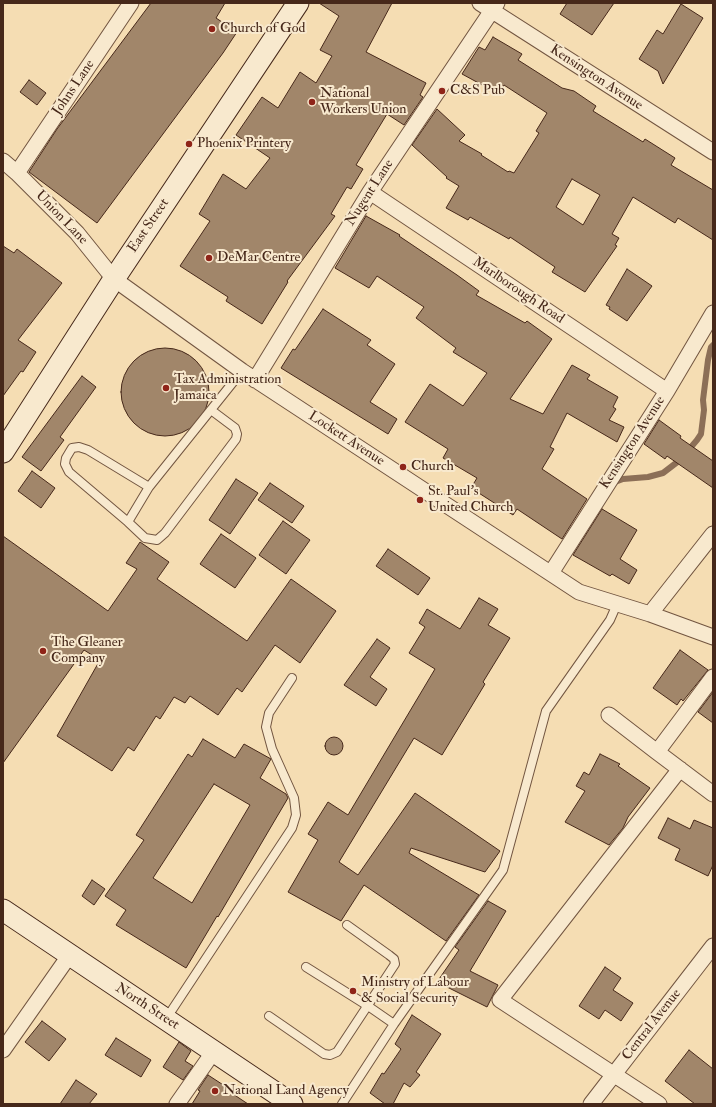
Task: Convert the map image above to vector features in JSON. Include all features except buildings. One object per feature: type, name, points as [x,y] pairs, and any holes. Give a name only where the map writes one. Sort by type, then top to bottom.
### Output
[{"type":"main road","name":"East Street","points":[[3,452],[114,279],[298,3]]},
{"type":"main road","name":"North Street","points":[[3,910],[69,956],[292,1104]]},
{"type":"street","name":"Johns Lane","points":[[17,173],[131,3]]},
{"type":"street","name":"Kensington Avenue","points":[[489,6],[713,152]]},
{"type":"street","name":"Nugent Lane","points":[[255,380],[370,192],[489,6]]},
{"type":"street","name":"Union Lane","points":[[3,161],[77,233],[114,279]]},
{"type":"street","name":"Marlborough Road","points":[[370,192],[667,391]]},
{"type":"street","name":"Lockett Avenue","points":[[114,279],[255,380],[579,592],[650,614],[713,637]]},
{"type":"street","name":"Kensington Avenue","points":[[551,573],[667,391],[713,313]]},
{"type":"street","points":[[650,614],[713,534]]},
{"type":"street","points":[[656,752],[713,677]]},
{"type":"street","points":[[609,715],[713,794]]},
{"type":"street","points":[[659,1104],[500,1000],[680,769]]},
{"type":"street","name":"Central Avenue","points":[[591,1104],[713,946]]},
{"type":"street","points":[[3,1050],[69,956]]},
{"type":"street","points":[[177,1104],[214,1051]]},
{"type":"lane","points":[[128,522],[150,487],[242,371]]},
{"type":"lane","points":[[150,487],[79,446],[72,448],[66,458],[65,464],[68,472],[145,538],[157,540],[169,527],[236,439],[237,434],[235,428],[211,410]]},
{"type":"lane","points":[[342,1104],[394,1024],[503,870],[546,711],[610,620],[616,604]]},
{"type":"lane","points":[[166,1020],[292,828],[296,815],[294,798],[272,749],[266,727],[269,713],[292,678]]},
{"type":"lane","points":[[269,1016],[324,1054],[330,1055],[337,1052],[395,964],[394,959],[347,925]]},
{"type":"lane","points":[[306,967],[394,1024]]},
{"type":"waterway","points":[[615,482],[623,479],[648,477],[663,473],[680,460],[697,440],[701,434],[704,410],[703,400],[708,360],[711,347],[713,345]]},
{"type":"place","name":"Church of God","points":[[212,29]]},
{"type":"place","name":"C&S Pub","points":[[442,91]]},
{"type":"place","name":"National Workers Union","points":[[312,102]]},
{"type":"place","name":"Phoenix Printery","points":[[189,144]]},
{"type":"place","name":"DeMar Centre","points":[[209,258]]},
{"type":"place","name":"Tax Administration Jamaica","points":[[166,388]]},
{"type":"place","name":"Church","points":[[403,467]]},
{"type":"place","name":"St. Paul's United Church","points":[[420,500]]},
{"type":"place","name":"The Gleaner Company","points":[[43,651]]},
{"type":"place","name":"Ministry of Labour & Social Security","points":[[353,991]]},
{"type":"place","name":"National Land Agency","points":[[215,1091]]}]
